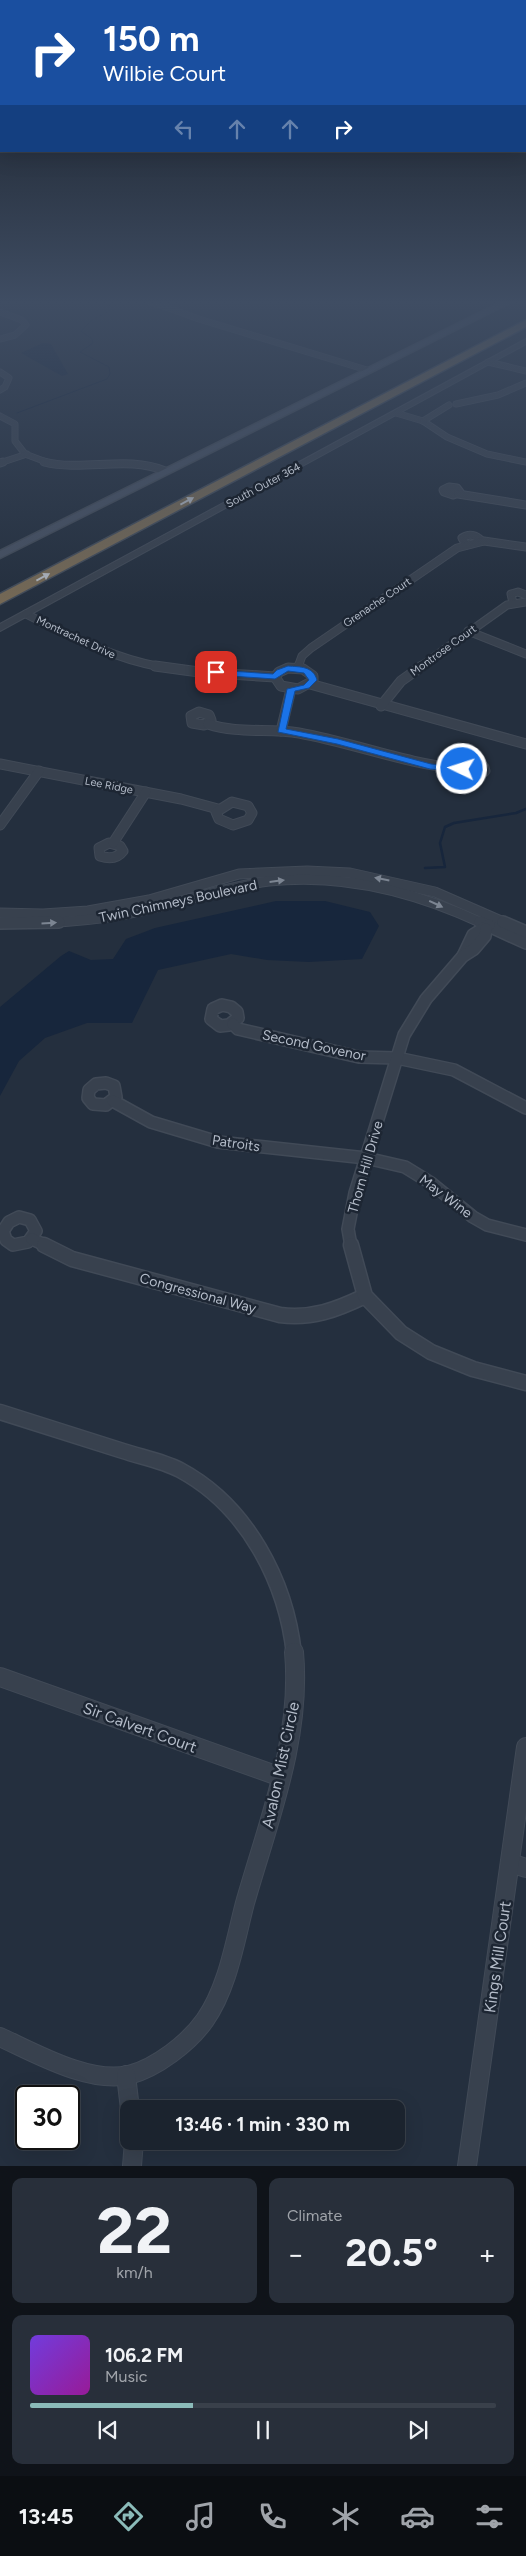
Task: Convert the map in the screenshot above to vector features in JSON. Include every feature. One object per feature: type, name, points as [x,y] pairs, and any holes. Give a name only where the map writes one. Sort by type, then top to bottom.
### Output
[{"type":"highway","points":[[0,600],[376,402]]},
{"type":"main road","points":[[0,555],[303,402]]},
{"type":"street","name":"South Outer 364","points":[[0,628],[419,402]]},
{"type":"street","points":[[423,422],[436,411],[465,402]]},
{"type":"street","points":[[396,414],[423,422],[447,437],[487,454],[526,462]]},
{"type":"street","points":[[0,416],[15,424],[16,444],[27,454],[45,462],[71,467],[138,464],[165,471]]},
{"type":"street","points":[[0,463],[27,454]]},
{"type":"street","points":[[458,494],[526,505]]},
{"type":"street","name":"Grenache Court","points":[[298,668],[302,656],[311,648],[457,548],[482,542],[526,547]]},
{"type":"street","name":"Montrose Court","points":[[513,603],[511,594],[518,592],[526,595]]},
{"type":"street","name":"Montrose Court","points":[[381,706],[401,681],[501,608],[513,603],[526,602]]},
{"type":"street","name":"Montrachet Drive","points":[[26,614],[99,649],[138,662],[181,670],[275,677]]},
{"type":"street","points":[[468,632],[526,654]]},
{"type":"street","points":[[298,668],[311,674],[313,679],[310,684],[303,688],[291,689],[279,684],[275,677],[284,669],[298,668]]},
{"type":"street","points":[[310,684],[381,706],[526,744]]},
{"type":"street","points":[[282,731],[291,689]]},
{"type":"street","points":[[208,724],[226,729],[282,731],[338,741],[430,766],[462,769]]},
{"type":"street","name":"Lee Ridge","points":[[0,764],[200,803],[218,809]]},
{"type":"street","points":[[0,825],[39,771]]},
{"type":"street","points":[[113,843],[146,792]]},
{"type":"street","name":"Twin Chimneys Boulevard","points":[[0,912],[44,914],[88,911],[148,900],[239,874],[284,870],[350,873],[434,892],[489,925],[526,932]]},
{"type":"street","name":"Twin Chimneys Boulevard","points":[[0,922],[42,924],[89,920],[152,909],[234,887],[286,880],[348,882],[429,900],[526,943]]},
{"type":"street","name":"Thorn Hill Drive","points":[[489,925],[485,936],[474,949],[463,956],[415,1015],[404,1035],[366,1158],[348,1229],[353,1259],[365,1296],[401,1333],[430,1352],[473,1369],[526,1383]]},
{"type":"street","name":"Second Govenor","points":[[233,1024],[238,1029],[319,1049],[359,1057],[397,1058],[454,1070],[482,1083],[526,1108]]},
{"type":"street","name":"Patroits","points":[[113,1101],[151,1122],[218,1142],[366,1158]]},
{"type":"street","name":"May Wine","points":[[366,1158],[405,1167],[431,1183],[473,1217],[487,1225],[526,1235]]},
{"type":"street","name":"Congressional Way","points":[[32,1239],[72,1259],[280,1315],[302,1319],[337,1310],[365,1296]]},
{"type":"street","name":"Avalon Mist Circle","points":[[0,1412],[178,1468],[201,1483],[224,1502],[244,1526],[269,1566],[291,1630],[295,1695],[281,1777],[225,1977],[215,2003],[203,2026],[154,2063],[126,2075],[96,2074],[69,2066],[0,2037]]},
{"type":"street","name":"Sir Calvert Court","points":[[0,1677],[281,1777]]},
{"type":"street","name":"Kings Mill Court","points":[[467,2166],[518,1866],[526,1747]]},
{"type":"street","points":[[126,2075],[129,2100]]},
{"type":"street","points":[[132,2166],[133,2150]]},
{"type":"water","points":[[276,901],[325,901],[370,912],[379,926],[362,959],[309,962],[267,960],[231,954],[158,970],[132,1023],[87,1023],[45,1038],[19,1061],[0,1096],[0,1007],[61,956],[69,951],[91,960],[113,959],[126,939],[155,928]]},
{"type":"waterway","points":[[17,413],[46,402]]},
{"type":"waterway","points":[[425,868],[445,867],[440,843],[445,827],[454,823],[516,813],[526,809]]},
{"type":"route","points":[[216,672],[275,677],[279,672],[288,668],[306,670],[311,674],[313,680],[306,687],[291,689],[282,731],[338,741],[430,766],[462,769]]}]
